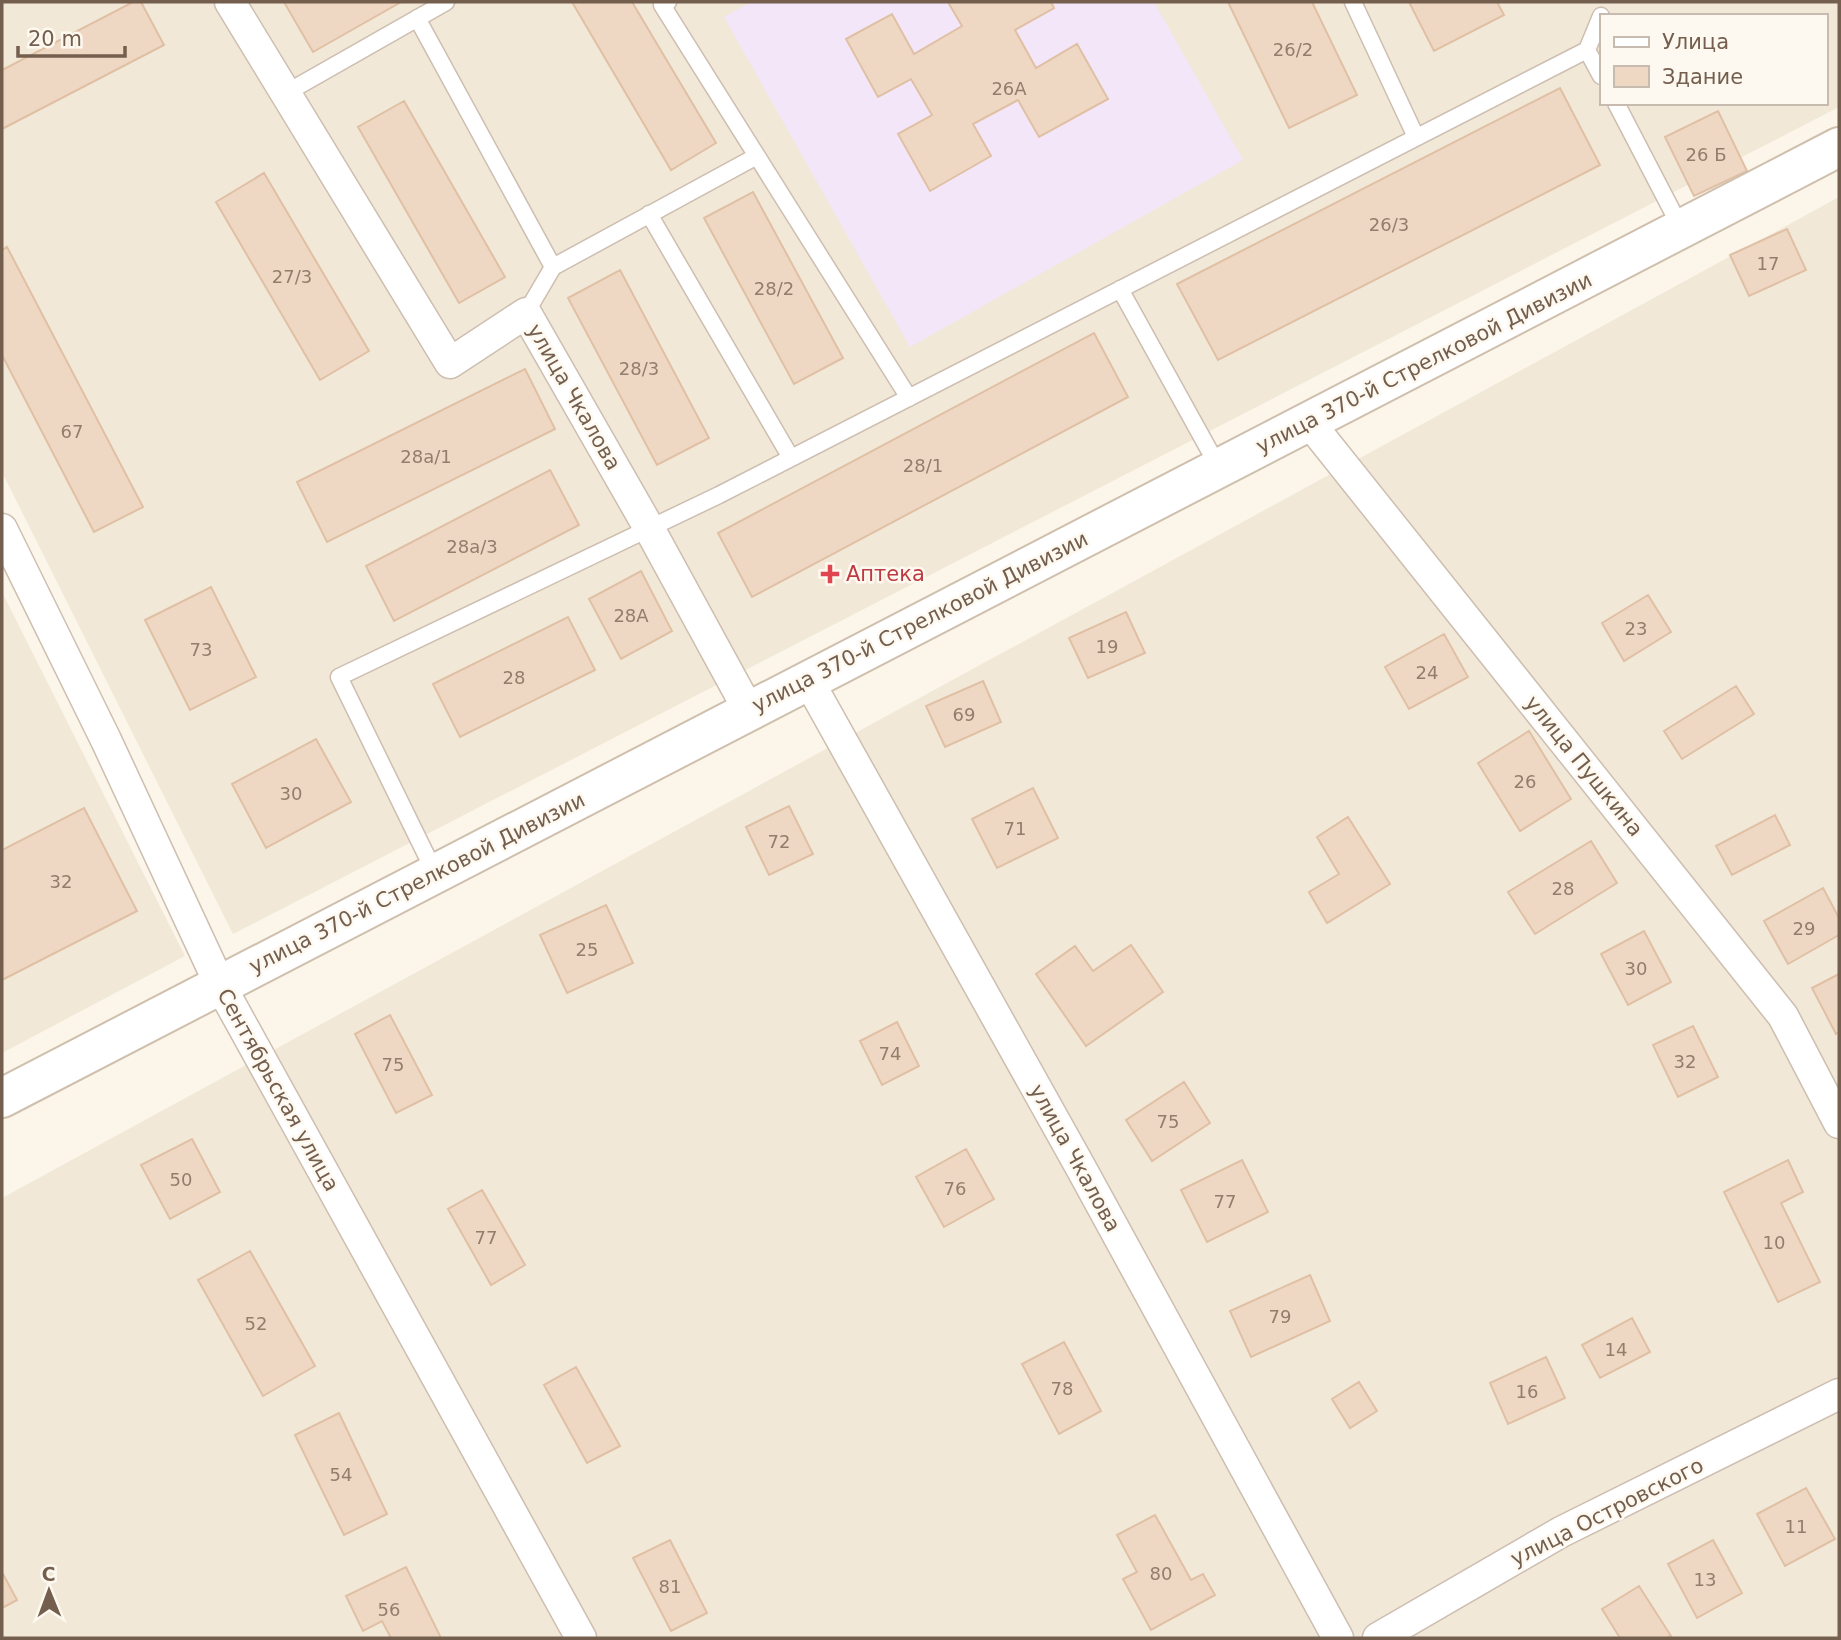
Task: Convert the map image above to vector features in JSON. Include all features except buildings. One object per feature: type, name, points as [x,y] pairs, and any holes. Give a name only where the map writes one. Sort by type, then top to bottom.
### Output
[{"type":"street","name":"улица Чкалова","points":[[230,2],[450,363],[526,313],[649,528],[749,711]]},
{"type":"street","name":"улица 370-й Стрелковой Дивизии","points":[[2,1098],[1839,147]]},
{"type":"street","name":"улица Пушкина","points":[[1310,422],[1783,1016],[1839,1123]]},
{"type":"street","name":"Сентябрьская улица","points":[[2,529],[106,740],[220,985],[580,1638]]},
{"type":"street","name":"улица Чкалова","points":[[808,680],[1081,1168],[1338,1638]]},
{"type":"street","name":"улица Островского","points":[[1378,1638],[1561,1532],[1839,1394]]},
{"type":"lane","points":[[286,93],[446,2]]},
{"type":"lane","points":[[1353,2],[1416,137]]},
{"type":"lane","points":[[663,3],[909,398]]},
{"type":"lane","points":[[417,18],[553,267]]},
{"type":"lane","points":[[435,874],[339,677],[791,458],[1587,50],[1600,18]]},
{"type":"lane","points":[[1587,50],[1600,74]]},
{"type":"lane","points":[[1616,105],[1682,230]]},
{"type":"lane","points":[[526,313],[553,267],[757,156]]},
{"type":"lane","points":[[649,214],[791,458]]},
{"type":"lane","points":[[1120,289],[1220,468]]},
{"type":"shaded area","points":[[2,2],[1839,2],[1839,107],[233,934],[2,472]]},
{"type":"shaded area","points":[[751,2],[1154,2],[1243,160],[910,347],[724,17]]},
{"type":"shaded area","points":[[1839,197],[1839,1638],[2,1638],[2,1198]]},
{"type":"shaded area","points":[[2,592],[185,956],[2,1053]]},
{"type":"place","name":"Аптека","points":[[830,574]]}]
